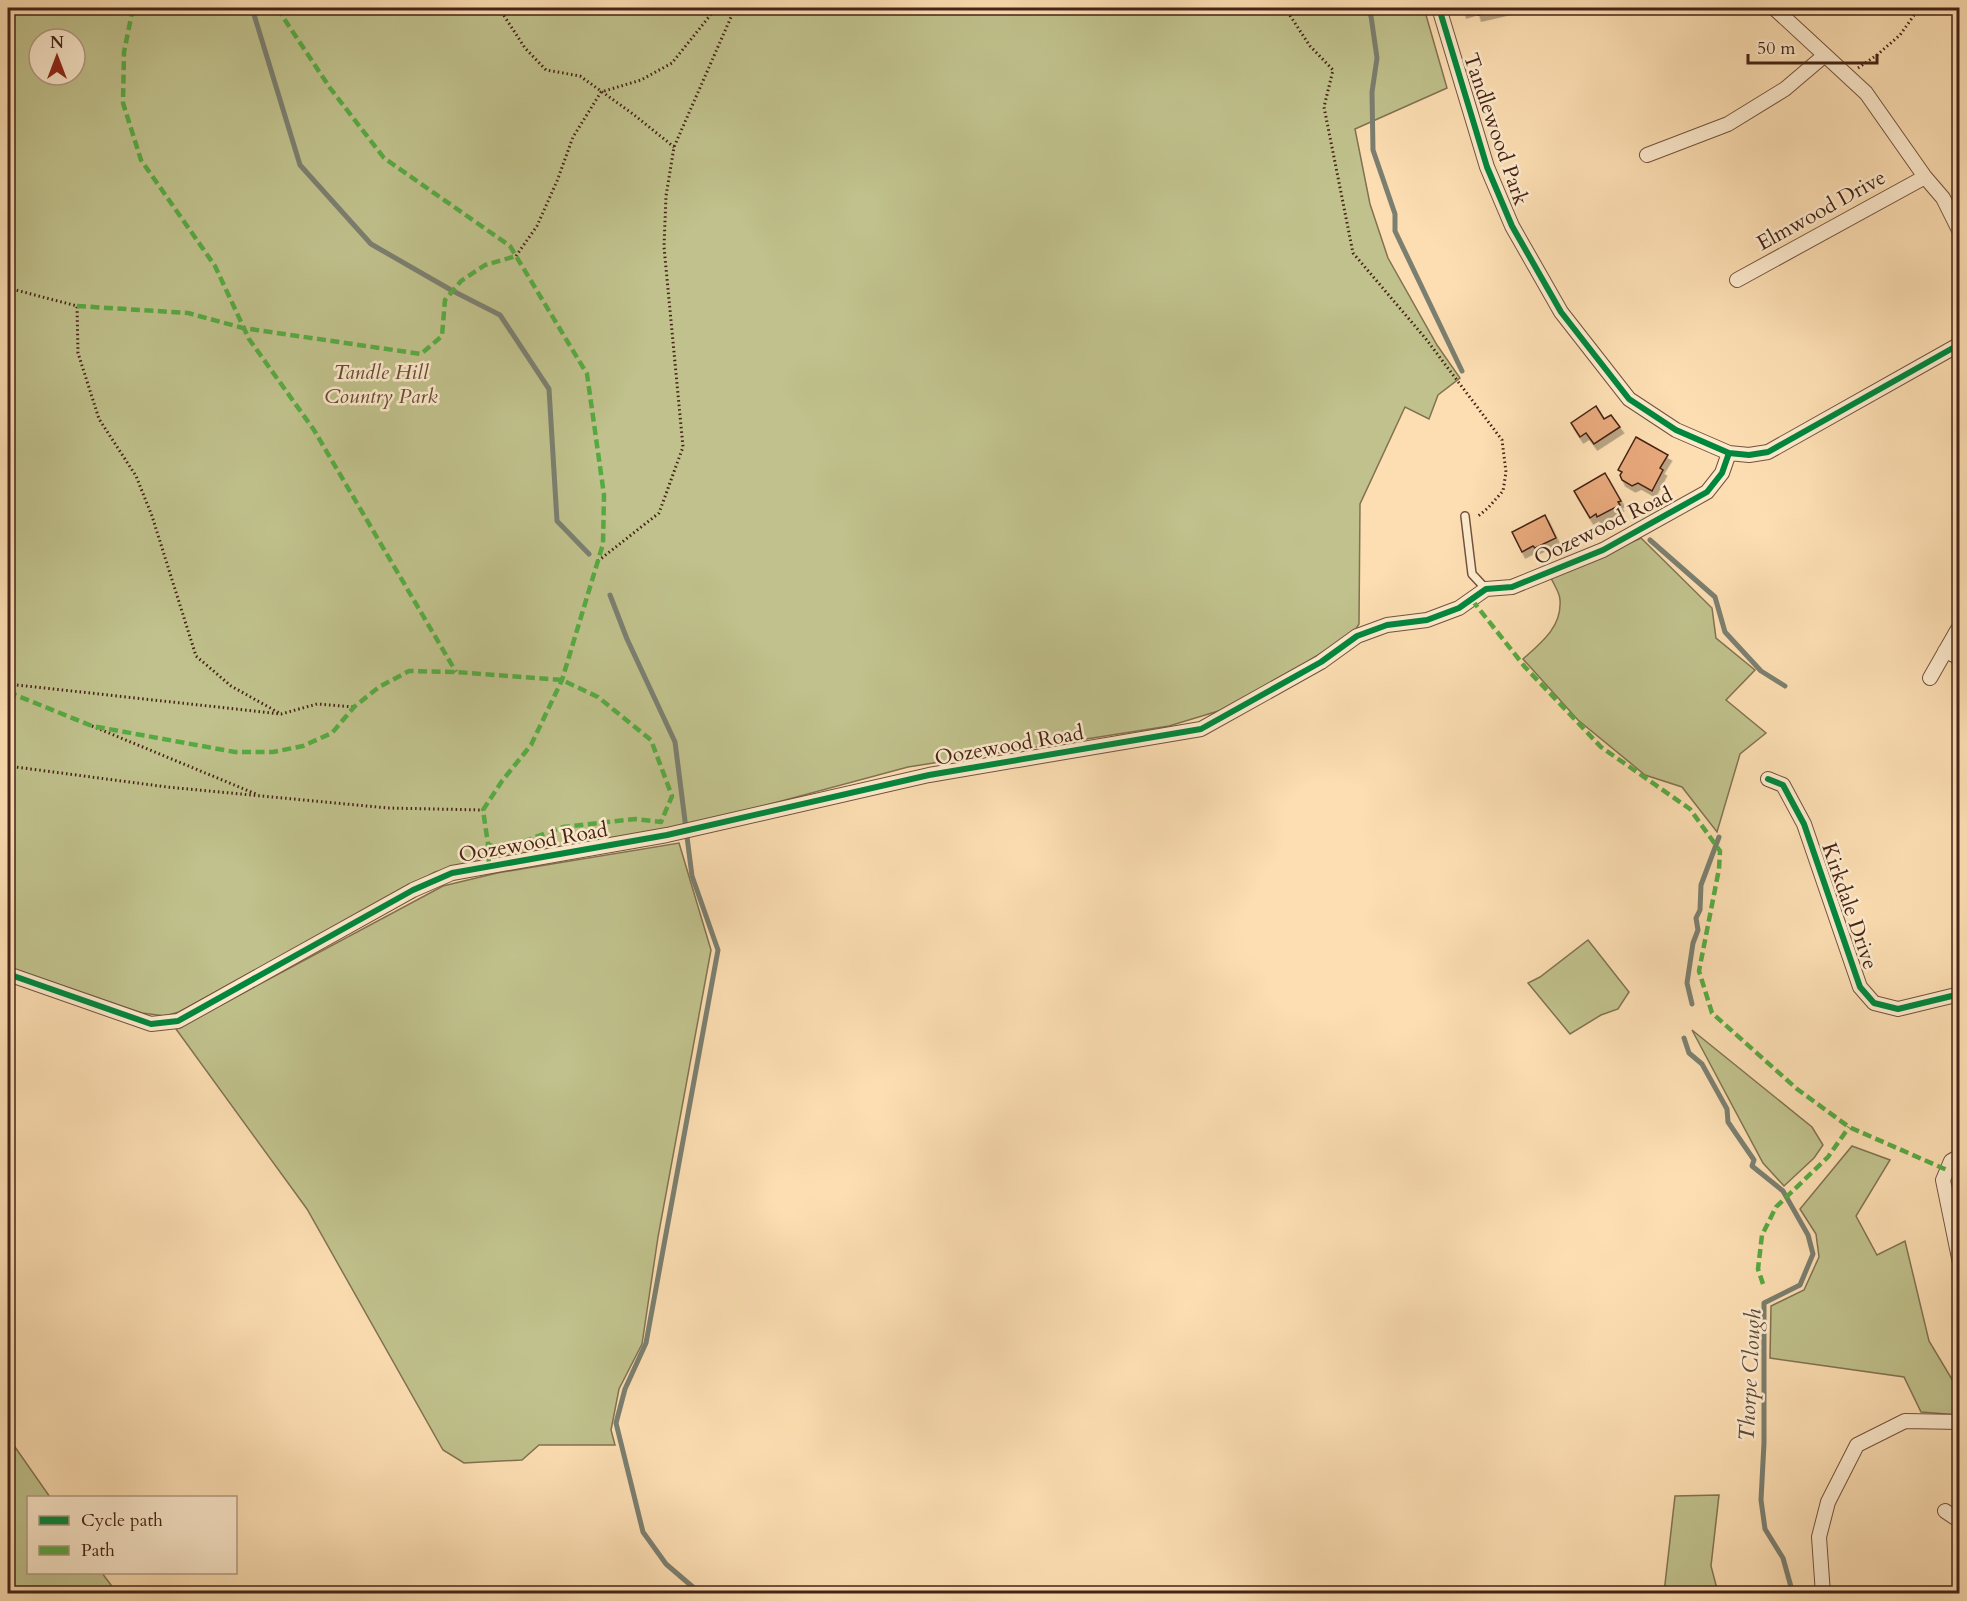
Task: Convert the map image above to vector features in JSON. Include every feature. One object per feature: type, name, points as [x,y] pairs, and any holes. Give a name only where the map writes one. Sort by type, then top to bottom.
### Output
[{"type":"street","name":"Tandlewood Park","points":[[1439,8],[1487,166],[1512,226],[1561,312],[1629,399],[1676,430],[1729,453]]},
{"type":"street","points":[[1774,8],[1866,93],[1925,177],[1943,198],[1959,232]]},
{"type":"street","points":[[1647,155],[1728,124],[1785,89],[1825,55]]},
{"type":"street","name":"Elmwood Drive","points":[[1737,280],[1925,177]]},
{"type":"street","points":[[1729,453],[1749,455],[1768,452],[1959,344]]},
{"type":"street","name":"Oozewood Road","points":[[8,974],[151,1024],[178,1021],[413,890],[452,873],[678,833],[929,775],[1201,729],[1321,662],[1357,636],[1387,625],[1426,620],[1459,608],[1486,589],[1512,587],[1603,550],[1707,492],[1722,473],[1729,453]]},
{"type":"street","points":[[1930,678],[1958,628]]},
{"type":"street","points":[[1945,651],[1956,656],[1959,661]]},
{"type":"street","name":"Kirkdale Drive","points":[[1768,779],[1783,785],[1804,824],[1860,987],[1874,1003],[1898,1009],[1959,994]]},
{"type":"street","points":[[1959,1156],[1951,1161],[1943,1180],[1959,1263]]},
{"type":"street","points":[[1823,1593],[1819,1537],[1828,1502],[1857,1445],[1905,1421],[1959,1422]]},
{"type":"street","points":[[1945,1511],[1959,1521]]},
{"type":"lane","points":[[1465,516],[1472,574],[1486,589]]},
{"type":"path","points":[[499,8],[525,48],[546,70],[580,76],[674,147]]},
{"type":"path","points":[[516,256],[537,226],[557,181],[573,136],[601,92],[641,80],[672,63],[716,8]]},
{"type":"path","points":[[598,561],[659,513],[683,447],[664,247],[666,196],[674,147],[735,8]]},
{"type":"path","points":[[1285,8],[1310,46],[1333,70],[1324,107],[1353,253],[1426,339],[1502,440],[1506,472],[1503,491],[1488,508],[1466,525]]},
{"type":"path","points":[[1910,8],[1917,11],[1932,8]]},
{"type":"path","points":[[1847,75],[1877,55],[1900,35],[1917,11]]},
{"type":"path","points":[[8,288],[77,306],[78,353],[99,419],[136,476],[152,516],[196,656],[231,686],[281,714]]},
{"type":"path","points":[[8,684],[281,714],[317,704],[354,707]]},
{"type":"path","points":[[92,726],[261,796]]},
{"type":"path","points":[[8,766],[167,787],[388,808],[483,810]]},
{"type":"green space","name":"Tandle Hill Country Park","points":[[8,8],[1424,8],[1447,88],[1355,129],[1370,204],[1388,258],[1437,345],[1460,378],[1438,395],[1429,419],[1405,407],[1360,504],[1359,624],[1354,632],[1281,679],[1225,709],[1169,726],[908,767],[666,832],[488,860],[435,872],[179,1012],[165,1016],[142,1013],[8,967]]},
{"type":"green space","points":[[1641,538],[1712,608],[1716,638],[1755,670],[1726,700],[1766,733],[1740,754],[1717,832],[1682,787],[1645,775],[1578,720],[1523,659],[1549,634],[1558,618],[1560,597],[1551,578]]},
{"type":"green space","points":[[679,843],[711,950],[658,1237],[642,1344],[619,1389],[611,1430],[615,1445],[539,1445],[522,1460],[464,1463],[443,1450],[307,1209],[176,1029],[443,886],[497,873]]},
{"type":"green space","points":[[1588,940],[1629,992],[1618,1009],[1601,1015],[1570,1034],[1528,983],[1540,977]]},
{"type":"green space","points":[[1692,1030],[1812,1127],[1823,1145],[1814,1158],[1784,1186],[1763,1163]]},
{"type":"green space","points":[[1852,1146],[1890,1160],[1856,1216],[1877,1255],[1905,1241],[1929,1341],[1959,1391],[1959,1415],[1921,1412],[1904,1377],[1770,1358],[1771,1306],[1804,1290],[1819,1257],[1816,1234],[1800,1209]]},
{"type":"green space","points":[[8,1437],[49,1496],[27,1496],[27,1574],[103,1574],[117,1593],[13,1594],[8,1592]]},
{"type":"green space","points":[[1719,1495],[1711,1566],[1717,1589],[1732,1593],[1664,1593],[1675,1496]]},
{"type":"building","points":[[1462,8],[1476,8],[1463,12]]},
{"type":"building","points":[[1476,8],[1509,8],[1478,15]]},
{"type":"building","points":[[1596,406],[1604,419],[1611,415],[1620,427],[1594,444],[1586,433],[1580,437],[1571,423]]},
{"type":"building","points":[[1636,437],[1668,455],[1660,468],[1663,470],[1652,491],[1638,483],[1632,486],[1622,480],[1620,475],[1622,472],[1618,470]]},
{"type":"building","points":[[1605,473],[1621,501],[1618,502],[1620,505],[1597,517],[1596,514],[1590,518],[1574,491]]},
{"type":"building","points":[[1545,515],[1556,538],[1522,552],[1512,532]]},
{"type":"waterway","points":[[252,8],[300,165],[371,244],[500,315],[549,389],[557,521],[589,554]]},
{"type":"waterway","points":[[1365,8],[1371,16],[1377,58],[1372,92],[1373,150],[1395,214],[1395,231],[1462,371]]},
{"type":"waterway","points":[[1650,540],[1715,597],[1725,632],[1761,671],[1785,686]]},
{"type":"waterway","points":[[610,595],[627,639],[675,742],[692,876],[718,950],[646,1343],[625,1389],[616,1423],[643,1532],[666,1564],[701,1594]]},
{"type":"waterway","name":"Thorpe Clough","points":[[1692,1004],[1687,983],[1693,943],[1698,930],[1696,918],[1700,910],[1701,885],[1719,837]]},
{"type":"waterway","name":"Thorpe Clough","points":[[1684,1038],[1689,1053],[1702,1064],[1727,1109],[1728,1122],[1754,1160],[1752,1166],[1783,1191],[1808,1235],[1813,1254],[1800,1285],[1764,1303],[1764,1443],[1761,1500],[1765,1529],[1783,1558],[1793,1594]]},
{"type":"marked path","points":[[133,8],[124,52],[123,103],[141,160],[215,266],[249,339],[314,430],[456,672]]},
{"type":"marked path","points":[[277,8],[330,88],[384,158],[510,246],[587,374],[604,495],[603,544],[562,680],[531,745],[502,781],[483,810],[489,867]]},
{"type":"marked path","points":[[77,306],[188,313],[243,328],[421,354],[442,336],[445,300],[461,281],[485,265],[516,256]]},
{"type":"marked path","points":[[1472,600],[1525,667],[1601,747],[1690,809],[1720,851],[1719,869],[1699,971],[1712,1013],[1797,1089],[1849,1127],[1947,1170]]},
{"type":"marked path","points":[[8,692],[92,726],[235,752],[273,752],[303,746],[332,733],[354,707],[379,687],[409,671],[456,672],[562,680],[598,697],[651,740],[672,796],[661,822],[635,819],[563,827],[500,850],[488,844]]},
{"type":"marked path","points":[[1763,1284],[1758,1269],[1762,1235],[1776,1207],[1828,1157],[1849,1127]]},
{"type":"cycle path","points":[[1439,8],[1487,167],[1512,226],[1561,312],[1629,399],[1676,430],[1729,453]]},
{"type":"cycle path","points":[[8,974],[151,1024],[178,1021],[413,890],[452,873],[667,835],[929,775],[1201,729],[1321,662],[1357,636],[1387,625],[1427,620],[1459,608],[1486,589],[1512,587],[1603,550],[1707,492],[1722,473],[1729,453],[1749,455],[1768,452],[1960,344]]},
{"type":"cycle path","points":[[1768,779],[1783,785],[1804,824],[1860,987],[1874,1003],[1898,1009],[1960,994]]}]
